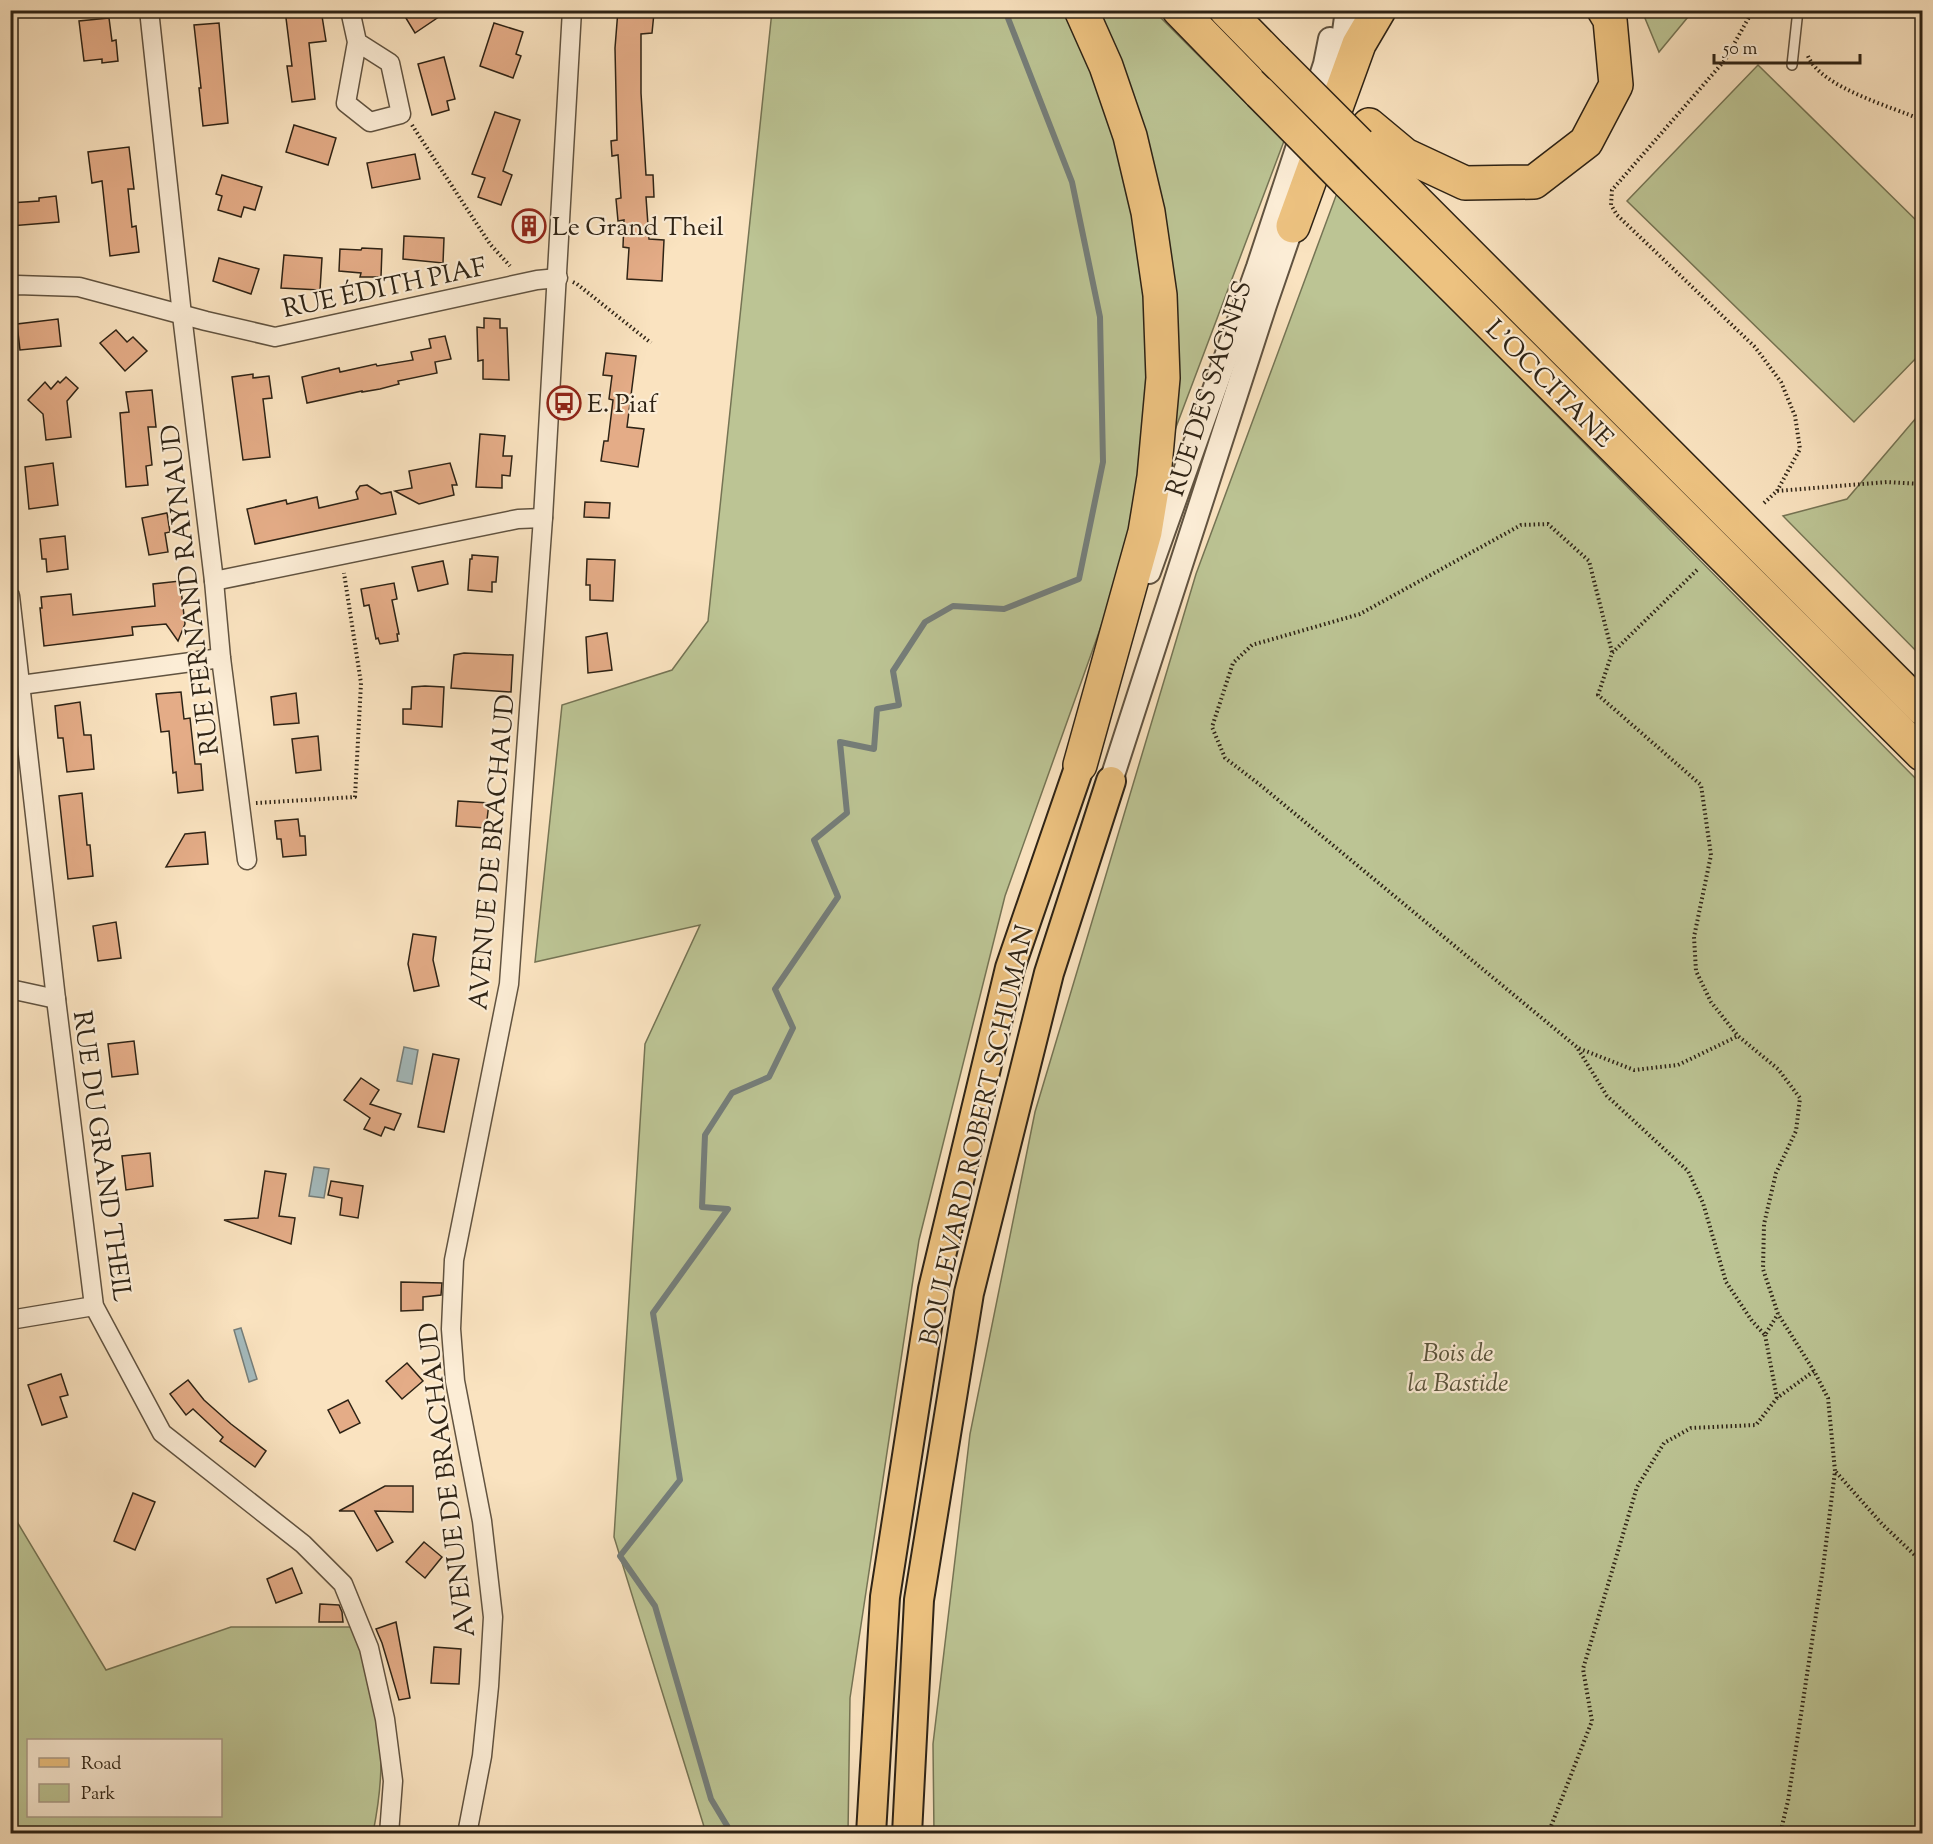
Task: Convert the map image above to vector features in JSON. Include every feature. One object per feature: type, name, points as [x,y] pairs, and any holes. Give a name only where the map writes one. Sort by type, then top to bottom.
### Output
[{"type":"highway","points":[[1080,765],[1145,532],[1154,477],[1163,378],[1160,295],[1148,212],[1130,136],[1106,66],[1081,10]]},
{"type":"highway","name":"L'OCCITANE","points":[[1179,10],[1347,181],[1923,754]]},
{"type":"highway","name":"L'OCCITANE","points":[[1226,10],[1274,58],[1364,135],[1923,708]]},
{"type":"highway","points":[[1293,226],[1359,44],[1379,10]]},
{"type":"highway","points":[[1364,135],[1465,183],[1534,182],[1586,142],[1616,85],[1610,20],[1604,10]]},
{"type":"main road","name":"BOULEVARD ROBERT SCHUMAN","points":[[871,1833],[885,1597],[933,1289],[1010,968],[1080,765]]},
{"type":"main road","name":"BOULEVARD ROBERT SCHUMAN","points":[[907,1833],[919,1600],[969,1293],[1049,974],[1111,781]]},
{"type":"street","name":"RUE FERNAND RAYNAUD","points":[[148,10],[221,658],[247,860]]},
{"type":"street","points":[[350,10],[357,42],[346,103],[370,122],[401,114],[390,63],[357,42]]},
{"type":"street","name":"AVENUE DE BRACHAUD","points":[[467,1833],[482,1756],[493,1617],[482,1521],[455,1381],[451,1329],[454,1260],[509,984],[543,518],[572,10]]},
{"type":"street","name":"RUE DES SAGNES","points":[[1080,765],[1262,256],[1325,64],[1333,26],[1333,10]]},
{"type":"street","name":"RUE DES SAGNES","points":[[1111,781],[1261,316],[1293,226],[1341,63],[1347,10]]},
{"type":"street","name":"RUE ÉDITH PIAF","points":[[10,288],[17,285],[79,287],[275,337],[537,280],[558,278]]},
{"type":"street","points":[[214,581],[518,519],[543,518]]},
{"type":"street","name":"RUE DU GRAND THEIL","points":[[10,596],[13,643],[21,685],[56,999],[94,1306],[162,1433],[303,1544],[343,1584],[369,1648],[385,1719],[393,1781],[389,1833]]},
{"type":"street","points":[[21,685],[221,658]]},
{"type":"street","points":[[10,989],[56,999]]},
{"type":"street","points":[[10,1320],[94,1306]]},
{"type":"lane","points":[[1792,65],[1798,10]]},
{"type":"path","points":[[1753,10],[1725,60],[1612,190],[1611,205],[1617,215],[1755,347],[1781,382],[1795,416],[1800,448],[1777,491],[1764,503]]},
{"type":"path","points":[[1796,29],[1810,62],[1823,74],[1858,96],[1923,120]]},
{"type":"path","points":[[401,114],[412,124],[490,244],[510,266]]},
{"type":"path","points":[[558,278],[577,284],[651,343]]},
{"type":"path","points":[[1777,491],[1887,482],[1923,484]]},
{"type":"path","points":[[1612,653],[1589,561],[1548,524],[1521,525],[1360,614],[1252,645],[1233,663],[1212,727],[1225,758],[1278,799],[1578,1048],[1634,1071],[1678,1065],[1738,1036]]},
{"type":"path","points":[[255,803],[355,797],[361,683],[343,566]]},
{"type":"path","points":[[1696,570],[1612,653],[1598,695],[1701,785],[1711,855],[1694,938],[1696,971],[1711,1002],[1738,1036],[1778,1069],[1800,1098],[1796,1131],[1776,1173],[1764,1224],[1763,1269],[1778,1314],[1828,1398],[1835,1472],[1792,1778],[1780,1833]]},
{"type":"path","points":[[1578,1048],[1607,1096],[1688,1171],[1702,1203],[1726,1282],[1752,1321],[1765,1335],[1778,1398]]},
{"type":"path","points":[[1765,1335],[1778,1314]]},
{"type":"path","points":[[1548,1833],[1592,1721],[1583,1669],[1637,1487],[1664,1443],[1690,1428],[1756,1425],[1778,1398],[1814,1371]]},
{"type":"path","points":[[1835,1472],[1882,1524],[1923,1562]]},
{"type":"green space","points":[[772,11],[1154,11],[1284,141],[1104,618],[1005,896],[919,1240],[850,1698],[848,1833],[706,1833],[614,1537],[645,1044],[700,925],[535,962],[562,705],[672,670],[708,621]]},
{"type":"green space","points":[[1642,11],[1693,11],[1659,52]]},
{"type":"green space","points":[[1758,65],[1922,226],[1922,352],[1854,422],[1627,201]]},
{"type":"green space","name":"Bois de la Bastide","points":[[1337,193],[1922,785],[1922,1833],[934,1834],[933,1744],[970,1434],[1035,1112],[1196,574]]},
{"type":"green space","points":[[1922,411],[1922,657],[1783,516],[1847,499]]},
{"type":"green space","points":[[10,1510],[106,1670],[231,1627],[355,1627],[367,1669],[380,1741],[380,1787],[373,1833],[11,1833]]},
{"type":"water","points":[[404,1047],[418,1050],[412,1084],[397,1081]]},
{"type":"water","points":[[314,1167],[329,1169],[324,1198],[309,1196]]},
{"type":"water","points":[[241,1328],[257,1379],[249,1382],[234,1330]]},
{"type":"building","points":[[285,10],[321,10],[326,41],[309,43],[315,99],[292,102],[287,66],[292,66]]},
{"type":"building","points":[[401,10],[449,10],[415,33]]},
{"type":"building","points":[[618,10],[647,10],[647,12],[654,13],[652,33],[641,34],[641,93],[646,175],[653,175],[654,197],[646,197],[649,239],[664,240],[662,281],[627,279],[629,248],[623,247],[624,220],[618,221],[616,199],[621,198],[618,155],[612,156],[611,141],[617,140],[615,48]]},
{"type":"building","points":[[109,18],[112,41],[116,40],[118,61],[102,63],[102,59],[84,61],[79,21]]},
{"type":"building","points":[[219,23],[228,123],[203,126],[194,25]]},
{"type":"building","points":[[494,23],[523,32],[516,54],[521,56],[513,78],[480,66]]},
{"type":"building","points":[[444,57],[455,99],[447,101],[449,110],[432,115],[418,64]]},
{"type":"building","points":[[495,112],[520,120],[503,171],[512,175],[501,205],[478,197],[485,178],[472,174]]},
{"type":"building","points":[[294,125],[336,138],[328,165],[286,152]]},
{"type":"building","points":[[129,147],[134,189],[128,189],[132,227],[136,226],[139,252],[110,256],[102,181],[92,183],[88,152]]},
{"type":"building","points":[[415,154],[420,179],[372,188],[367,163]]},
{"type":"building","points":[[222,175],[262,187],[255,210],[244,207],[241,217],[218,210],[222,196],[216,194]]},
{"type":"building","points":[[56,196],[59,222],[10,226],[10,203],[39,201],[39,198]]},
{"type":"building","points":[[404,236],[444,238],[443,263],[403,259]]},
{"type":"building","points":[[362,248],[382,249],[381,277],[360,277],[361,273],[339,271],[340,249],[361,250]]},
{"type":"building","points":[[284,255],[322,258],[320,290],[281,288]]},
{"type":"building","points":[[219,258],[259,269],[251,294],[213,281]]},
{"type":"building","points":[[484,318],[500,319],[500,328],[507,328],[509,380],[483,379],[483,360],[478,361],[477,327],[484,328]]},
{"type":"building","points":[[58,319],[61,346],[20,350],[17,324]]},
{"type":"building","points":[[116,330],[127,342],[133,337],[147,351],[125,371],[100,343]]},
{"type":"building","points":[[445,336],[451,359],[435,362],[437,373],[398,381],[399,384],[380,389],[307,403],[302,377],[339,368],[340,372],[376,364],[377,366],[413,360],[411,352],[431,348],[429,339]]},
{"type":"building","points":[[606,353],[636,356],[627,427],[644,429],[638,467],[601,461],[604,441],[608,441],[613,400],[609,399],[612,376],[603,375]]},
{"type":"building","points":[[253,374],[253,378],[269,376],[272,398],[263,399],[270,457],[243,460],[232,377]]},
{"type":"building","points":[[66,377],[78,388],[67,401],[71,437],[46,440],[43,414],[28,400],[45,382],[51,389],[58,381],[60,383]]},
{"type":"building","points":[[152,390],[156,427],[148,427],[152,465],[146,466],[148,485],[126,487],[120,413],[129,412],[126,392]]},
{"type":"building","points":[[480,434],[505,436],[503,456],[512,456],[510,476],[502,475],[502,488],[476,487]]},
{"type":"building","points":[[53,463],[58,505],[29,509],[25,467]]},
{"type":"building","points":[[450,463],[457,485],[452,485],[454,495],[419,504],[395,491],[412,488],[409,471]]},
{"type":"building","points":[[367,485],[381,494],[391,492],[396,514],[255,544],[247,509],[286,500],[287,504],[317,497],[319,508],[358,499],[356,492],[360,486]]},
{"type":"building","points":[[585,502],[610,503],[609,518],[584,517]]},
{"type":"building","points":[[167,513],[170,532],[165,533],[168,552],[149,555],[142,518]]},
{"type":"building","points":[[65,536],[68,569],[47,572],[46,559],[42,559],[40,539]]},
{"type":"building","points":[[472,555],[498,557],[496,582],[492,582],[492,592],[468,590]]},
{"type":"building","points":[[587,559],[615,560],[613,601],[590,600],[590,585],[586,585]]},
{"type":"building","points":[[443,561],[448,584],[418,591],[412,567]]},
{"type":"building","points":[[180,581],[185,624],[178,641],[166,624],[132,627],[133,635],[44,646],[41,597],[71,594],[73,615],[155,606],[153,584]]},
{"type":"building","points":[[394,583],[397,599],[392,600],[399,634],[397,634],[398,641],[380,644],[378,638],[376,639],[369,605],[364,606],[361,589]]},
{"type":"building","points":[[607,633],[612,670],[588,673],[586,637]]},
{"type":"building","points":[[464,653],[513,655],[511,692],[451,688],[454,655]]},
{"type":"building","points":[[412,687],[444,687],[442,727],[403,724],[403,709],[411,709]]},
{"type":"building","points":[[181,692],[184,719],[190,718],[195,764],[201,764],[203,790],[178,793],[176,772],[173,773],[169,731],[161,732],[156,694]]},
{"type":"building","points":[[296,693],[299,723],[274,725],[271,697]]},
{"type":"building","points":[[80,702],[84,735],[91,735],[94,769],[67,772],[63,738],[58,738],[55,706]]},
{"type":"building","points":[[318,736],[321,770],[296,773],[292,739]]},
{"type":"building","points":[[82,793],[87,845],[90,845],[93,876],[68,879],[59,796]]},
{"type":"building","points":[[458,801],[489,803],[486,828],[456,826]]},
{"type":"building","points":[[298,819],[300,836],[305,836],[306,855],[283,857],[281,839],[277,839],[275,821]]},
{"type":"building","points":[[205,832],[208,864],[166,867],[185,834]]},
{"type":"building","points":[[116,922],[121,958],[98,961],[93,926]]},
{"type":"building","points":[[413,934],[436,937],[433,960],[439,986],[414,991],[408,964]]},
{"type":"building","points":[[134,1041],[138,1074],[112,1077],[108,1044]]},
{"type":"building","points":[[433,1054],[459,1059],[444,1132],[418,1127]]},
{"type":"building","points":[[361,1078],[379,1090],[370,1104],[401,1114],[394,1130],[385,1127],[381,1136],[364,1129],[370,1118],[344,1100]]},
{"type":"building","points":[[150,1153],[153,1186],[126,1190],[122,1156]]},
{"type":"building","points":[[265,1171],[286,1174],[279,1216],[295,1218],[291,1244],[224,1220],[258,1218]]},
{"type":"building","points":[[331,1181],[363,1186],[358,1218],[340,1215],[342,1198],[328,1195]]},
{"type":"building","points":[[401,1282],[442,1283],[441,1295],[423,1297],[423,1310],[401,1311]]},
{"type":"building","points":[[407,1363],[423,1381],[402,1399],[386,1381]]},
{"type":"building","points":[[61,1374],[68,1395],[60,1397],[67,1417],[42,1425],[28,1385]]},
{"type":"building","points":[[188,1380],[204,1400],[266,1451],[255,1467],[220,1441],[223,1437],[193,1409],[186,1415],[170,1394]]},
{"type":"building","points":[[348,1400],[360,1423],[340,1433],[328,1410]]},
{"type":"building","points":[[385,1486],[413,1486],[413,1512],[375,1511],[393,1542],[377,1551],[354,1511],[339,1511]]},
{"type":"building","points":[[133,1493],[155,1502],[135,1550],[114,1541]]},
{"type":"building","points":[[424,1542],[442,1557],[425,1578],[406,1562]]},
{"type":"building","points":[[292,1568],[302,1593],[276,1603],[267,1579]]},
{"type":"building","points":[[320,1604],[339,1605],[343,1622],[319,1622]]},
{"type":"building","points":[[396,1622],[410,1698],[399,1700],[376,1629]]},
{"type":"building","points":[[434,1647],[461,1649],[459,1684],[431,1683]]},
{"type":"waterway","points":[[732,1834],[711,1799],[655,1606],[620,1556],[680,1480],[653,1313],[728,1209],[702,1207],[705,1135],[732,1093],[769,1077],[793,1028],[775,989],[838,897],[814,840],[847,813],[840,742],[874,749],[877,709],[899,705],[893,671],[925,622],[953,606],[1004,609],[1079,579],[1103,462],[1100,317],[1072,182],[1006,13]]},
{"type":"place","name":"Le Grand Theil","points":[[529,226]]},
{"type":"place","name":"E. Piaf","points":[[564,403]]}]
